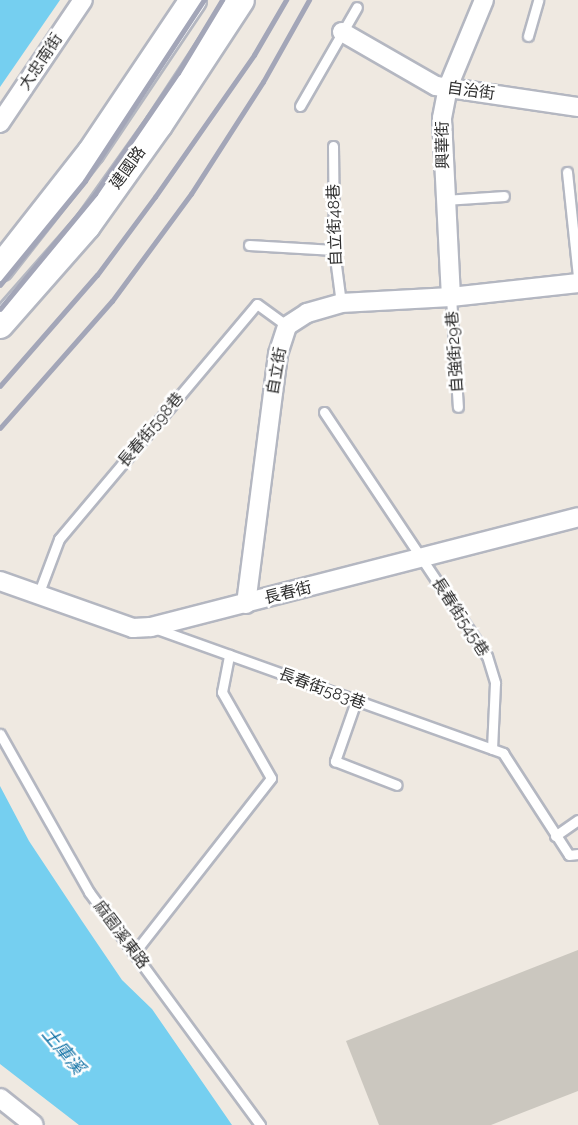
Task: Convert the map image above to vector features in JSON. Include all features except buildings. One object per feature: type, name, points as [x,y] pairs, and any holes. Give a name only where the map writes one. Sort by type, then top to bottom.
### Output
[{"type":"main road","points":[[0,268],[91,152],[193,0]]},
{"type":"main road","name":"建國路","points":[[0,325],[87,226],[159,125],[241,0]]},
{"type":"street","name":"大忠南街","points":[[0,123],[82,0]]},
{"type":"street","name":"興華街","points":[[451,297],[441,146],[448,87],[484,0]]},
{"type":"street","name":"自治街","points":[[342,32],[436,86],[578,107]]},
{"type":"street","name":"自立街","points":[[246,604],[278,354],[287,326],[307,313],[341,303],[451,297],[578,283]]},
{"type":"street","name":"長春街","points":[[0,581],[133,628],[152,627],[422,560],[578,517]]},
{"type":"street","points":[[0,1098],[34,1125]]},
{"type":"lane","points":[[528,36],[538,0]]},
{"type":"lane","points":[[300,106],[357,7]]},
{"type":"lane","name":"自立街48巷","points":[[333,146],[334,250],[341,303]]},
{"type":"lane","points":[[567,172],[578,276]]},
{"type":"lane","points":[[445,200],[504,196]]},
{"type":"lane","points":[[249,245],[334,250]]},
{"type":"lane","name":"自強街29巷","points":[[451,297],[458,407]]},
{"type":"lane","name":"長春街598巷","points":[[38,594],[59,539],[257,304],[287,326]]},
{"type":"lane","name":"長春街545巷","points":[[324,412],[487,656],[495,683],[492,749]]},
{"type":"lane","name":"長春街583巷","points":[[152,627],[492,749]]},
{"type":"lane","points":[[134,953],[271,778],[222,692],[229,655]]},
{"type":"lane","points":[[356,701],[334,762],[397,785]]},
{"type":"lane","name":"麻園溪東路","points":[[0,734],[89,892],[260,1125]]},
{"type":"lane","points":[[492,749],[503,753],[569,855],[578,854]]},
{"type":"lane","points":[[555,836],[578,820]]},
{"type":"water","points":[[0,0],[60,0],[0,87]]},
{"type":"water","name":"土庫溪","points":[[0,786],[29,841],[122,980],[152,1009],[232,1125],[79,1125],[0,1064]]},
{"type":"railway","points":[[0,285],[85,181],[204,0]]},
{"type":"railway","points":[[0,309],[95,194],[178,73],[222,0]]},
{"type":"railway","points":[[0,386],[97,275],[155,197],[254,55],[286,0]]},
{"type":"railway","points":[[0,428],[112,301],[191,194],[263,82],[309,0]]}]
